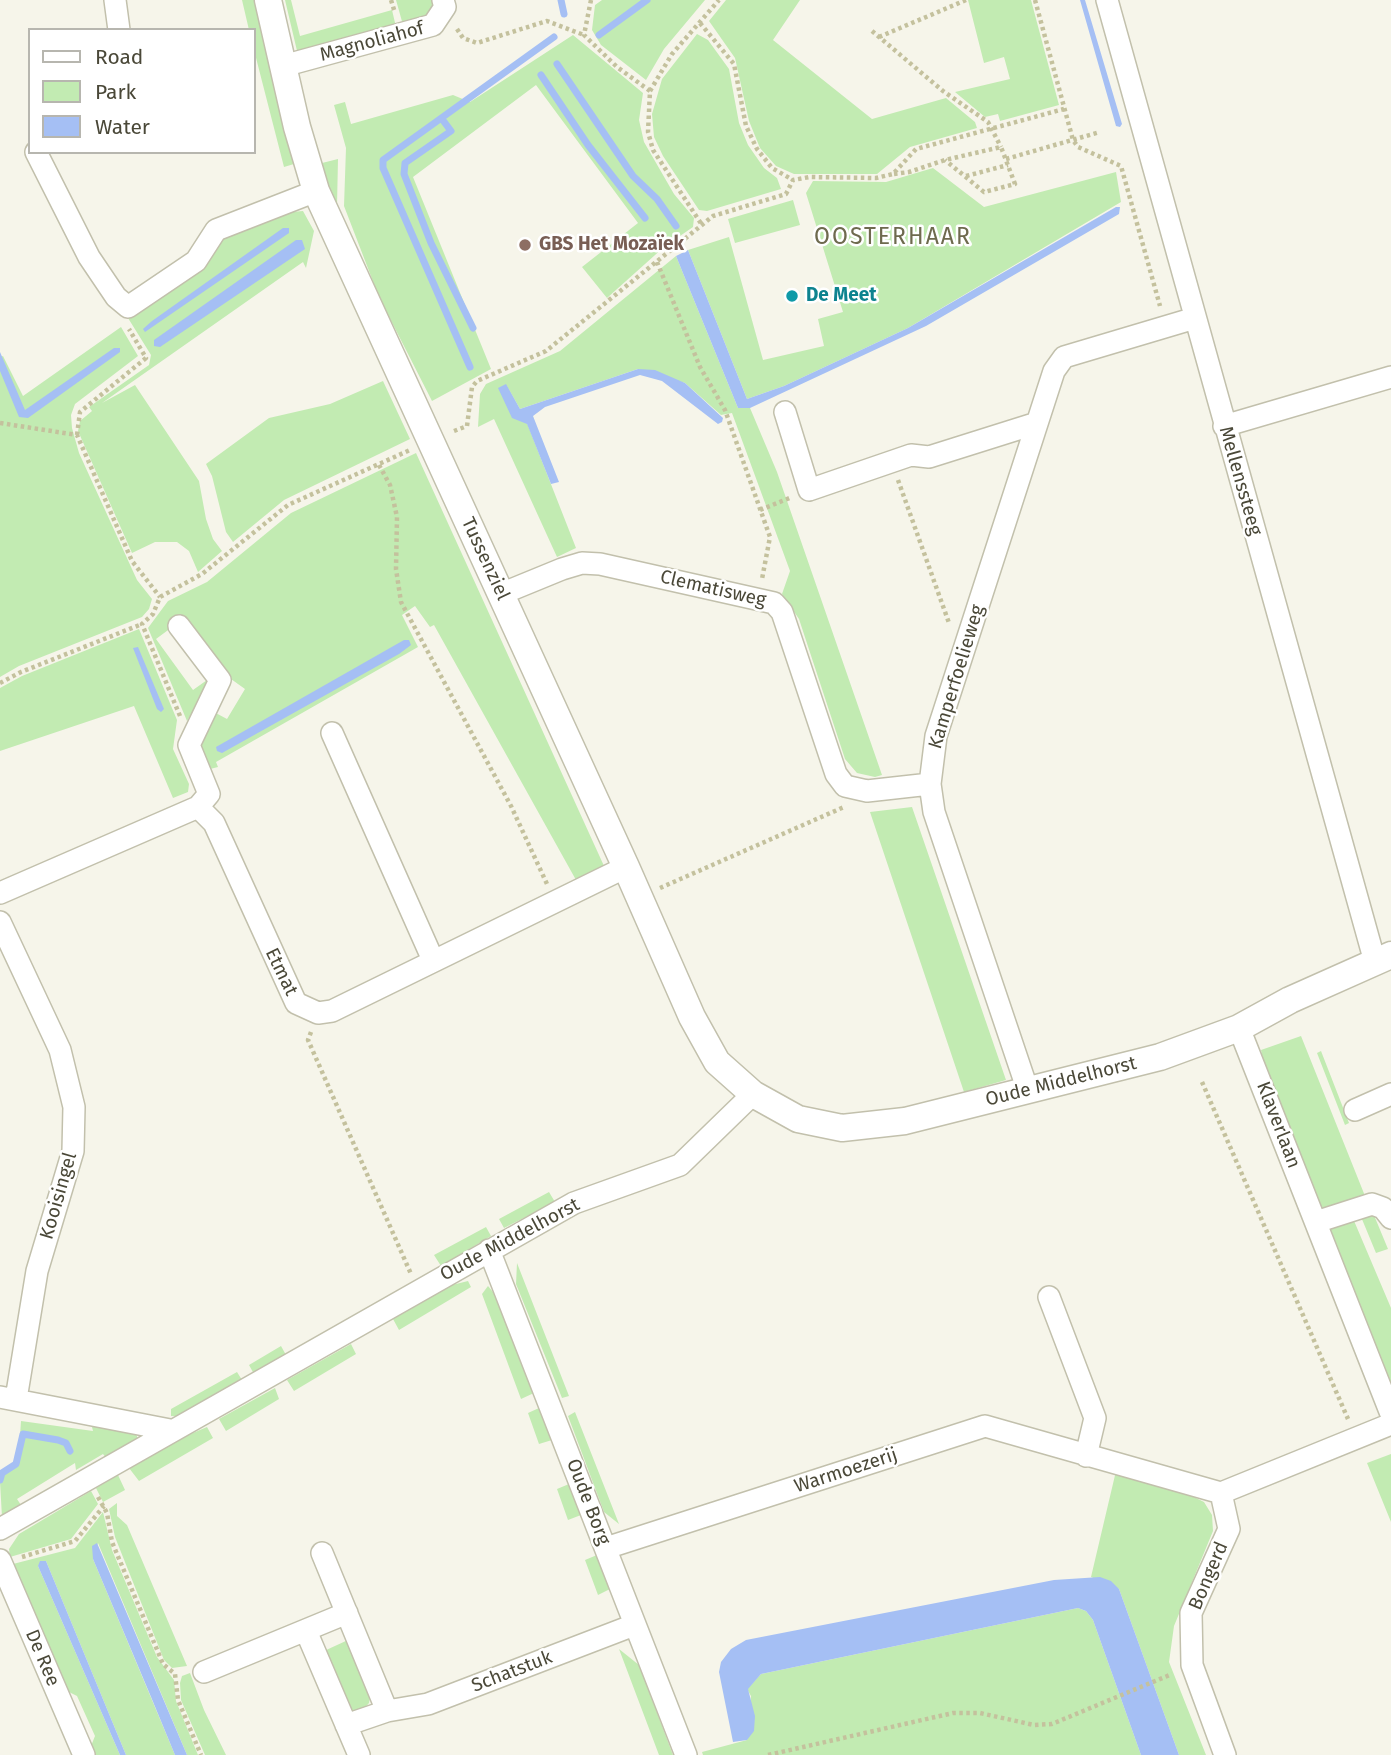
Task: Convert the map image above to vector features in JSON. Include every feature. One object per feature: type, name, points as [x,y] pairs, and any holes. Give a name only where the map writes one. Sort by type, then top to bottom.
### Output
[{"type":"street","points":[[115,0],[120,28]]},
{"type":"street","name":"Tussenziel","points":[[268,0],[316,191],[698,1028],[717,1062],[753,1094]]},
{"type":"street","name":"Mellenssteeg","points":[[1107,0],[1224,426],[1383,958]]},
{"type":"street","name":"Magnoliahof","points":[[283,66],[433,25],[442,7]]},
{"type":"street","points":[[37,154],[89,257],[116,297],[128,307],[196,261],[216,230],[316,191]]},
{"type":"street","name":"Kamperfoelieweg","points":[[1028,1091],[934,812],[930,784],[936,736],[1054,371],[1064,357],[1195,318]]},
{"type":"street","points":[[1224,426],[1391,377]]},
{"type":"street","points":[[785,412],[809,490],[911,455],[929,457],[1037,423]]},
{"type":"street","name":"Clematisweg","points":[[501,594],[582,564],[600,564],[774,603],[782,612],[836,774],[845,786],[867,791],[930,784]]},
{"type":"street","points":[[0,892],[198,807],[209,794],[189,745],[220,680],[179,626]]},
{"type":"street","points":[[332,733],[433,960]]},
{"type":"street","name":"Etmat","points":[[198,807],[214,823],[296,1003],[318,1013],[332,1011],[626,867]]},
{"type":"street","name":"Kooisingel","points":[[0,922],[60,1050],[74,1107],[73,1151],[37,1271],[8,1398],[170,1430]]},
{"type":"street","name":"Oude Middelhorst","points":[[0,1529],[573,1203],[680,1165],[753,1094],[799,1119],[842,1128],[905,1121],[1160,1057],[1238,1028],[1290,1000],[1383,958]]},
{"type":"street","name":"Klaverlaan","points":[[1238,1028],[1391,1414]]},
{"type":"street","points":[[1355,1110],[1391,1094]]},
{"type":"street","points":[[1316,1223],[1372,1204],[1383,1208],[1389,1227]]},
{"type":"street","name":"Oude Borg","points":[[489,1250],[686,1755]]},
{"type":"street","points":[[1049,1297],[1095,1418],[1086,1457]]},
{"type":"street","points":[[1221,1493],[1391,1424]]},
{"type":"street","name":"Warmoezerij","points":[[606,1548],[985,1426],[1086,1457],[1221,1493]]},
{"type":"street","name":"Bongerd","points":[[1221,1493],[1228,1529],[1191,1613],[1192,1665],[1225,1755]]},
{"type":"street","points":[[322,1553],[387,1711]]},
{"type":"street","name":"De Ree","points":[[1,1562],[84,1755]]},
{"type":"street","points":[[204,1672],[347,1613]]},
{"type":"street","name":"Schatstuk","points":[[346,1725],[387,1711],[428,1704],[634,1625]]},
{"type":"street","points":[[306,1631],[359,1755]]},
{"type":"path","points":[[584,35],[591,0]]},
{"type":"path","points":[[702,225],[653,150],[648,132],[650,91],[672,54],[719,0]]},
{"type":"path","points":[[879,37],[967,0]]},
{"type":"path","points":[[1035,0],[1073,140],[1078,147],[1121,166],[1166,327]]},
{"type":"path","points":[[442,7],[463,38],[477,43],[547,21],[584,35],[617,67],[650,91]]},
{"type":"path","points":[[700,23],[734,64],[746,126],[757,149],[772,167],[793,180],[810,177],[877,178],[1002,147]]},
{"type":"path","points":[[872,31],[943,91],[988,122],[1002,147],[1015,184],[984,192],[945,160]]},
{"type":"path","points":[[893,174],[916,149],[1065,109]]},
{"type":"path","points":[[965,176],[1100,132]]},
{"type":"path","points":[[0,683],[21,671],[142,624],[153,614],[160,597],[202,574],[288,505],[467,426],[472,387],[477,381],[546,351],[713,216],[786,194],[793,180]]},
{"type":"path","points":[[657,262],[700,367],[725,410],[770,537],[758,598]]},
{"type":"path","points":[[128,307],[124,320],[146,358],[80,412],[77,435],[132,561],[160,597]]},
{"type":"path","points":[[0,424],[77,435]]},
{"type":"path","points":[[892,461],[961,657]]},
{"type":"path","points":[[379,465],[390,485],[397,517],[396,569],[401,602],[511,806],[555,900]]},
{"type":"path","points":[[760,510],[809,490]]},
{"type":"path","points":[[142,624],[181,720],[194,732]]},
{"type":"path","points":[[639,896],[849,805]]},
{"type":"path","points":[[318,1013],[308,1040],[418,1290]]},
{"type":"path","points":[[1202,1082],[1356,1440]]},
{"type":"path","points":[[86,1479],[104,1507],[113,1542],[163,1664],[175,1674],[178,1700],[201,1755]]},
{"type":"path","points":[[1,1562],[75,1541],[104,1507]]},
{"type":"path","points":[[768,1755],[953,1713],[980,1713],[1034,1725],[1052,1724],[1159,1679]]},
{"type":"green space","points":[[242,0],[254,0],[294,164],[284,167],[256,58],[256,28],[249,28]]},
{"type":"green space","points":[[285,0],[291,0],[300,36],[392,10],[396,27],[298,55]]},
{"type":"green space","points":[[396,0],[435,0],[436,3],[430,14],[403,25]]},
{"type":"green space","points":[[602,0],[705,0],[664,49],[646,80],[601,45],[592,30],[595,5]]},
{"type":"green space","points":[[726,0],[800,0],[773,40],[872,119],[946,98],[975,122],[977,128],[910,147],[877,174],[794,174],[776,166],[760,148],[749,121],[735,58],[709,21]]},
{"type":"green space","points":[[968,0],[1031,0],[1059,105],[1000,121],[998,114],[985,117],[955,92],[1010,79],[1004,57],[984,63]]},
{"type":"green space","points":[[697,34],[708,40],[729,69],[739,123],[748,145],[764,168],[777,178],[781,189],[707,211],[699,210],[663,156],[654,137],[652,114],[662,79]]},
{"type":"green space","points":[[573,35],[643,93],[639,120],[644,142],[674,194],[694,218],[693,227],[664,247],[607,298],[582,267],[638,223],[536,85],[413,177],[491,369],[432,401],[379,297],[344,206],[346,148],[334,105],[345,102],[351,124],[453,95],[470,102]]},
{"type":"green space","points":[[338,159],[337,206],[318,164]]},
{"type":"green space","points":[[933,168],[984,207],[1116,172],[1121,202],[908,328],[784,386],[747,399],[688,250],[729,237],[763,360],[824,346],[818,319],[843,312],[806,193],[813,181],[886,182]]},
{"type":"green space","points":[[793,200],[800,225],[735,243],[728,219]]},
{"type":"green space","points":[[288,207],[292,212],[303,211],[314,231],[306,268],[303,262],[102,403],[135,385],[199,481],[206,519],[213,539],[222,551],[198,572],[189,551],[177,542],[155,542],[132,553],[78,431],[80,421],[92,411],[89,407],[149,365],[151,355],[128,318],[225,235]]},
{"type":"green space","points":[[676,256],[738,408],[750,408],[777,472],[882,775],[875,777],[857,773],[845,759],[799,619],[782,594],[790,571],[732,413],[721,415],[685,383],[638,369],[520,409],[506,384],[527,423],[576,548],[557,557],[494,419],[478,427],[480,394],[486,384],[560,351]]},
{"type":"green space","points":[[121,327],[138,356],[75,404],[71,415],[72,428],[79,453],[137,580],[152,599],[149,609],[142,617],[19,666],[0,677],[0,357],[3,356],[23,396]]},
{"type":"green space","points":[[383,381],[410,439],[284,500],[233,542],[226,532],[212,476],[206,464],[269,418],[330,404]]},
{"type":"green space","points":[[416,453],[604,866],[576,880],[434,625],[430,627],[415,606],[402,615],[418,647],[216,762],[218,767],[210,769],[198,743],[212,711],[227,719],[245,689],[231,679],[183,619],[156,639],[193,690],[207,680],[209,683],[187,721],[148,628],[168,601],[207,582],[291,513]]},
{"type":"green space","points":[[139,629],[177,720],[173,749],[189,784],[188,792],[173,798],[134,706],[0,751],[0,688],[22,676]]},
{"type":"green space","points":[[912,807],[1006,1080],[964,1092],[870,812]]},
{"type":"green space","points":[[1301,1036],[1367,1201],[1349,1209],[1391,1308],[1391,1390],[1262,1055],[1261,1050]]},
{"type":"green space","points":[[1321,1051],[1349,1123],[1345,1125],[1317,1053]]},
{"type":"green space","points":[[549,1192],[555,1202],[504,1228],[499,1219]]},
{"type":"green space","points":[[1371,1208],[1388,1249],[1376,1253],[1359,1212]]},
{"type":"green space","points":[[486,1227],[491,1236],[441,1266],[434,1255]]},
{"type":"green space","points":[[517,1263],[569,1396],[562,1398],[516,1284]]},
{"type":"green space","points":[[468,1281],[471,1287],[399,1330],[393,1319],[452,1285]]},
{"type":"green space","points":[[488,1286],[493,1292],[534,1393],[521,1399],[482,1294]]},
{"type":"green space","points":[[351,1344],[356,1354],[294,1391],[287,1380]]},
{"type":"green space","points":[[281,1346],[286,1355],[254,1374],[249,1365]]},
{"type":"green space","points":[[237,1372],[242,1380],[181,1416],[171,1416],[171,1409]]},
{"type":"green space","points":[[275,1388],[279,1399],[226,1431],[219,1419]]},
{"type":"green space","points":[[539,1408],[552,1440],[539,1444],[528,1413]]},
{"type":"green space","points":[[575,1412],[619,1524],[604,1512],[568,1416]]},
{"type":"green space","points":[[21,1421],[93,1431],[91,1423],[136,1432],[138,1441],[107,1459],[103,1454],[76,1470],[75,1463],[17,1499],[21,1505],[2,1517],[0,1482],[4,1473],[18,1465]]},
{"type":"green space","points":[[207,1427],[213,1438],[139,1481],[129,1468],[174,1441]]},
{"type":"green space","points":[[1391,1454],[1391,1522],[1367,1463]]},
{"type":"green space","points":[[1116,1471],[1192,1496],[1204,1502],[1212,1515],[1213,1531],[1174,1626],[1169,1662],[1206,1755],[1179,1755],[1119,1589],[1091,1577]]},
{"type":"green space","points":[[118,1475],[125,1490],[103,1502],[96,1488]]},
{"type":"green space","points":[[569,1484],[581,1515],[568,1520],[557,1489]]},
{"type":"green space","points":[[91,1491],[98,1504],[71,1539],[10,1557],[9,1549],[19,1534]]},
{"type":"green space","points":[[117,1503],[117,1516],[127,1525],[187,1666],[172,1668],[164,1660],[115,1537],[109,1509]]},
{"type":"green space","points":[[103,1512],[112,1550],[157,1657],[174,1680],[176,1701],[198,1755],[187,1755],[98,1543],[93,1559],[175,1755],[126,1755],[46,1561],[38,1566],[120,1755],[95,1755],[91,1746],[95,1736],[77,1696],[67,1691],[13,1564],[75,1548]]},
{"type":"green space","points":[[597,1555],[610,1589],[598,1595],[585,1560]]},
{"type":"green space","points":[[1078,1608],[1086,1611],[1093,1620],[1141,1755],[703,1755],[702,1752],[747,1740],[751,1696],[747,1689],[761,1674]]},
{"type":"green space","points":[[348,1640],[371,1693],[369,1703],[363,1710],[354,1711],[347,1706],[324,1651]]},
{"type":"green space","points":[[619,1649],[639,1665],[673,1755],[659,1755]]},
{"type":"green space","points":[[190,1673],[226,1755],[205,1755],[181,1700],[182,1676]]},
{"type":"water","points":[[1080,0],[1085,0],[1122,124],[1120,127],[1116,126]]},
{"type":"water","points":[[1120,207],[1119,214],[926,326],[750,408],[738,408],[676,256],[688,250],[747,399],[784,386],[908,328]]},
{"type":"water","points":[[283,228],[289,228],[289,233],[145,332],[143,329],[152,321]]},
{"type":"water","points":[[296,240],[302,240],[305,249],[160,347],[154,346],[154,340]]},
{"type":"water","points":[[114,348],[120,348],[120,352],[28,418],[19,417],[0,371],[0,352],[25,410]]},
{"type":"water","points":[[638,369],[655,370],[685,383],[723,418],[722,422],[718,424],[662,381],[640,375],[545,407],[533,416],[559,482],[551,484],[527,424],[512,418],[498,388],[506,384],[520,409]]},
{"type":"water","points":[[404,640],[409,640],[411,645],[399,654],[222,753],[217,751],[216,747]]},
{"type":"water","points":[[138,647],[164,709],[161,712],[157,709],[133,648]]},
{"type":"water","points":[[97,1543],[187,1755],[175,1755],[93,1559],[92,1546]]},
{"type":"water","points":[[40,1561],[46,1561],[126,1755],[120,1755],[38,1566]]},
{"type":"water","points":[[1100,1577],[1111,1581],[1119,1589],[1179,1755],[1141,1755],[1093,1620],[1086,1611],[1078,1608],[761,1674],[748,1689],[755,1716],[754,1731],[747,1740],[733,1742],[719,1672],[721,1662],[731,1649],[746,1640],[1054,1580]]},
{"type":"waterway","points":[[561,0],[564,14]]},
{"type":"waterway","points":[[599,35],[647,0]]},
{"type":"waterway","points":[[470,367],[383,168],[383,160],[554,37]]},
{"type":"waterway","points":[[557,64],[633,176],[657,199],[676,226]]},
{"type":"waterway","points":[[541,75],[588,145],[645,218]]},
{"type":"waterway","points":[[442,119],[451,131],[405,163],[404,174],[431,243],[473,328]]},
{"type":"waterway","points":[[0,1480],[2,1473],[16,1464],[23,1434],[58,1440],[66,1443],[70,1451]]},
{"type":"place","name":"GBS Het Mozaïek","points":[[525,245]]},
{"type":"place","name":"De Meet","points":[[792,296]]},
{"type":"district","name":"OOSTERHAAR","points":[[893,238]]}]
